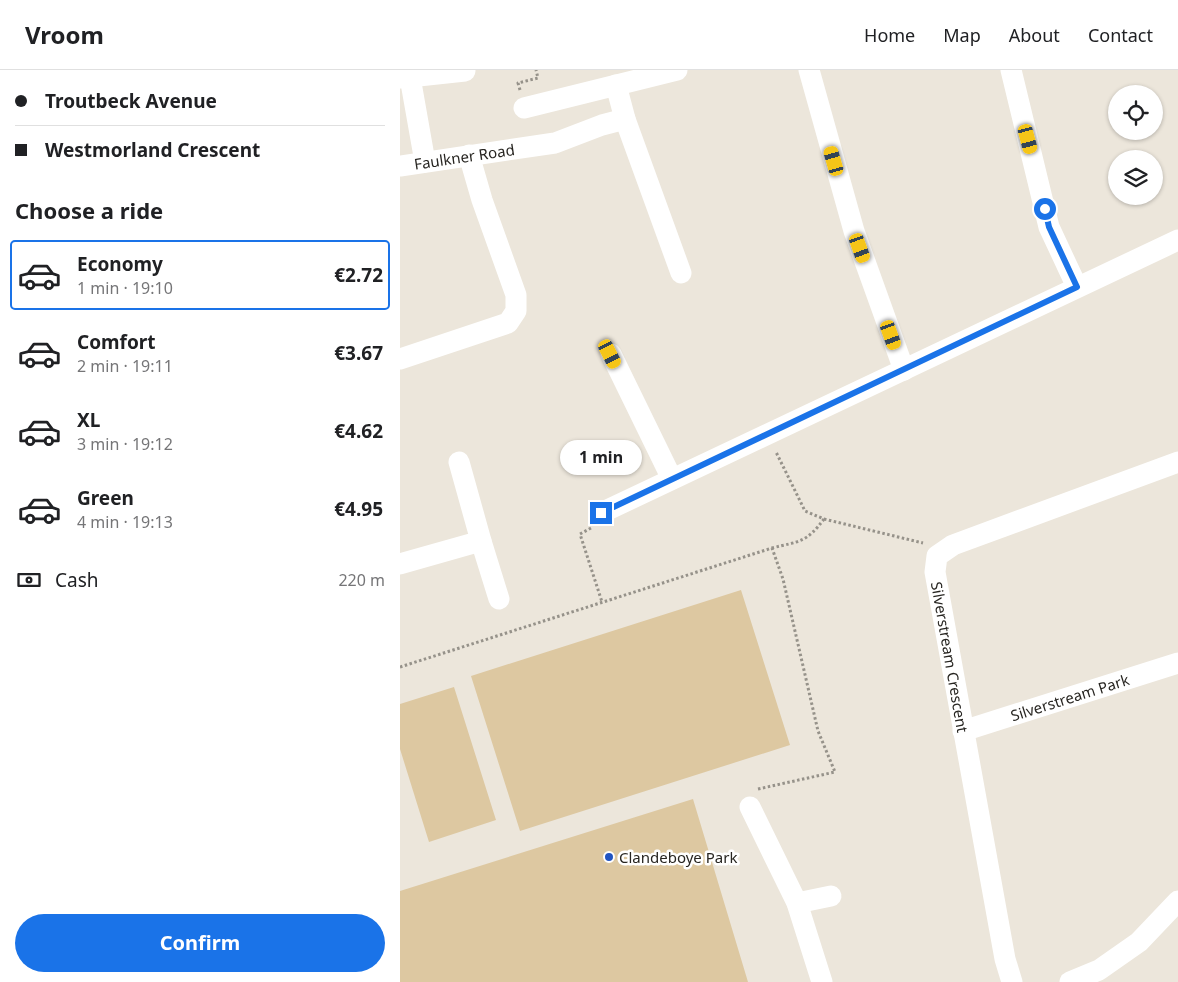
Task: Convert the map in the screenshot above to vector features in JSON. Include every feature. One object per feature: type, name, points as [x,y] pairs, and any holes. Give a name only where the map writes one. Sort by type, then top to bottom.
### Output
[{"type":"street","points":[[524,108],[677,70]]},
{"type":"street","points":[[809,70],[854,231],[904,370]]},
{"type":"street","points":[[1011,70],[1049,227],[1077,287]]},
{"type":"street","points":[[425,162],[405,78],[465,71]]},
{"type":"street","points":[[616,85],[626,119],[682,273]]},
{"type":"street","name":"Faulkner Road","points":[[400,166],[528,148],[555,142],[602,125],[626,119]]},
{"type":"street","points":[[400,359],[508,323],[516,311],[516,295],[482,200],[469,156]]},
{"type":"street","points":[[601,513],[1178,240]]},
{"type":"street","points":[[610,354],[672,479]]},
{"type":"street","points":[[459,462],[499,599]]},
{"type":"street","points":[[942,553],[953,545],[1178,462]]},
{"type":"street","points":[[400,564],[481,541]]},
{"type":"street","name":"Silverstream Crescent","points":[[942,553],[937,556],[935,572],[1003,950],[1012,982]]},
{"type":"street","name":"Silverstream Park","points":[[963,731],[1178,663]]},
{"type":"street","points":[[753,798],[798,903],[822,982]]},
{"type":"street","points":[[798,903],[832,896]]},
{"type":"street","points":[[1070,982],[1099,970],[1139,942],[1178,901]]},
{"type":"path","points":[[768,433],[805,512],[824,519],[928,544],[942,553]]},
{"type":"path","points":[[601,513],[604,521],[580,534],[602,602]]},
{"type":"path","points":[[400,667],[772,548],[805,540],[824,519]]},
{"type":"path","points":[[753,798],[835,772],[818,731],[783,580],[772,548]]},
{"type":"shaded area","points":[[741,590],[790,745],[520,831],[471,676]]},
{"type":"shaded area","points":[[454,687],[496,820],[429,842],[400,749],[400,704]]},
{"type":"shaded area","name":"Clandeboye Park","points":[[693,799],[748,982],[400,982],[400,891]]},
{"type":"place","name":"Clandeboye Park","points":[[609,857]]},
{"type":"route","points":[[601,513],[1077,287],[1049,227],[1045,209]]}]
